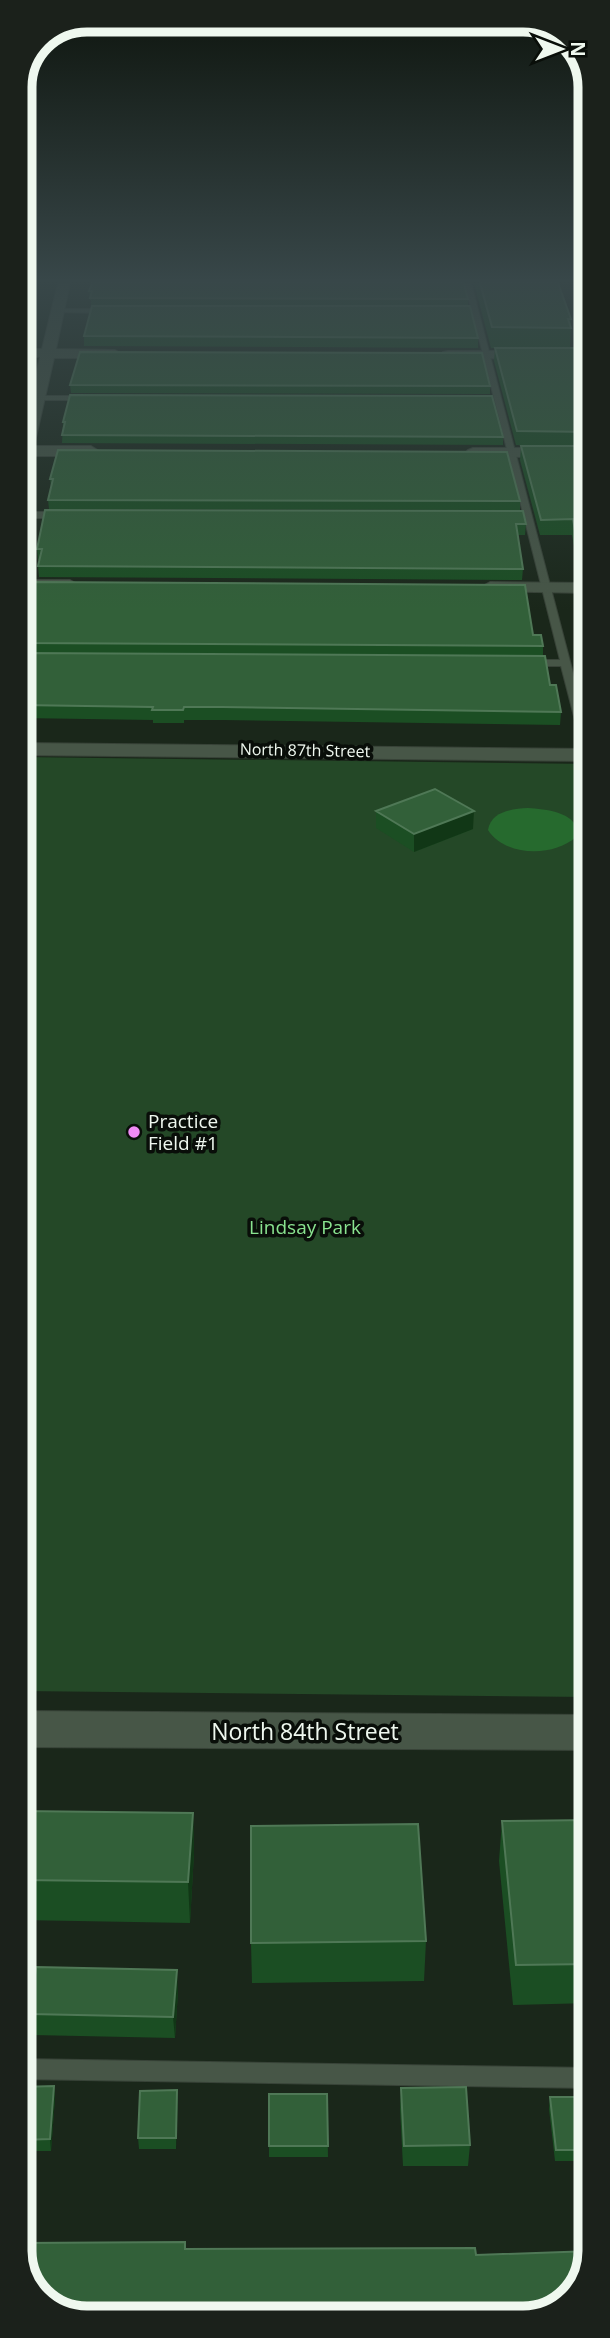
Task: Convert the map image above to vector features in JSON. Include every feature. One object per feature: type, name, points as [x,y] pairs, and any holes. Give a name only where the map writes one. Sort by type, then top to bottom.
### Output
[{"type":"street","points":[[31,424],[40,392]]},
{"type":"street","points":[[31,451],[105,452]]},
{"type":"street","points":[[459,453],[578,453]]},
{"type":"street","points":[[31,585],[92,585]]},
{"type":"street","points":[[477,587],[578,588]]},
{"type":"street","name":"North 87th Street","points":[[31,749],[578,755]]},
{"type":"street","name":"North 84th Street","points":[[31,1728],[578,1733]]},
{"type":"lane","points":[[496,392],[578,713]]},
{"type":"lane","points":[[39,398],[103,398]]},
{"type":"lane","points":[[485,399],[498,399]]},
{"type":"lane","points":[[31,515],[78,515]]},
{"type":"lane","points":[[515,516],[529,516]]},
{"type":"lane","points":[[509,663],[565,663]]},
{"type":"lane","points":[[31,2068],[578,2078]]},
{"type":"green space","name":"Lindsay Park","points":[[31,757],[578,764],[578,1697],[31,1691]]},
{"type":"shaded area","points":[[528,808],[553,811],[568,818],[574,822],[576,837],[555,848],[530,851],[506,845],[488,830],[498,815],[509,810]]},
{"type":"building","points":[[507,392],[578,392],[578,432],[517,431]]},
{"type":"building","points":[[70,395],[492,396],[503,437],[62,435]]},
{"type":"building","points":[[521,446],[578,446],[578,531],[575,531],[573,519],[541,520]]},
{"type":"building","points":[[58,450],[507,452],[520,501],[48,500],[53,479],[50,479]]},
{"type":"building","points":[[45,510],[523,511],[526,524],[516,524],[523,569],[38,566],[42,549],[37,549]]},
{"type":"building","points":[[34,582],[525,585],[533,635],[541,635],[543,646],[31,643],[31,597]]},
{"type":"building","points":[[31,653],[545,656],[550,685],[556,685],[561,712],[222,707],[152,710],[153,707],[31,705]]},
{"type":"building","points":[[435,789],[474,811],[414,834],[376,811]]},
{"type":"building","points":[[31,1811],[193,1813],[188,1882],[31,1880]]},
{"type":"building","points":[[578,1820],[578,1964],[516,1965],[502,1821]]},
{"type":"building","points":[[418,1824],[426,1941],[251,1943],[251,1826]]},
{"type":"building","points":[[36,1967],[177,1970],[173,2017],[31,2014]]},
{"type":"building","points":[[54,2086],[50,2139],[31,2140],[31,2087]]},
{"type":"building","points":[[466,2087],[470,2145],[404,2146],[401,2088]]},
{"type":"building","points":[[177,2090],[176,2138],[138,2138],[140,2091]]},
{"type":"building","points":[[269,2094],[327,2094],[328,2146],[269,2146]]},
{"type":"building","points":[[550,2097],[578,2097],[578,2150],[556,2150]]},
{"type":"building","points":[[185,2242],[185,2249],[475,2248],[476,2255],[578,2251],[578,2259],[573,2276],[560,2293],[545,2302],[524,2306],[83,2306],[59,2299],[43,2285],[34,2269],[31,2243]]},
{"type":"place","name":"Practice Field #1","points":[[134,1132]]}]
